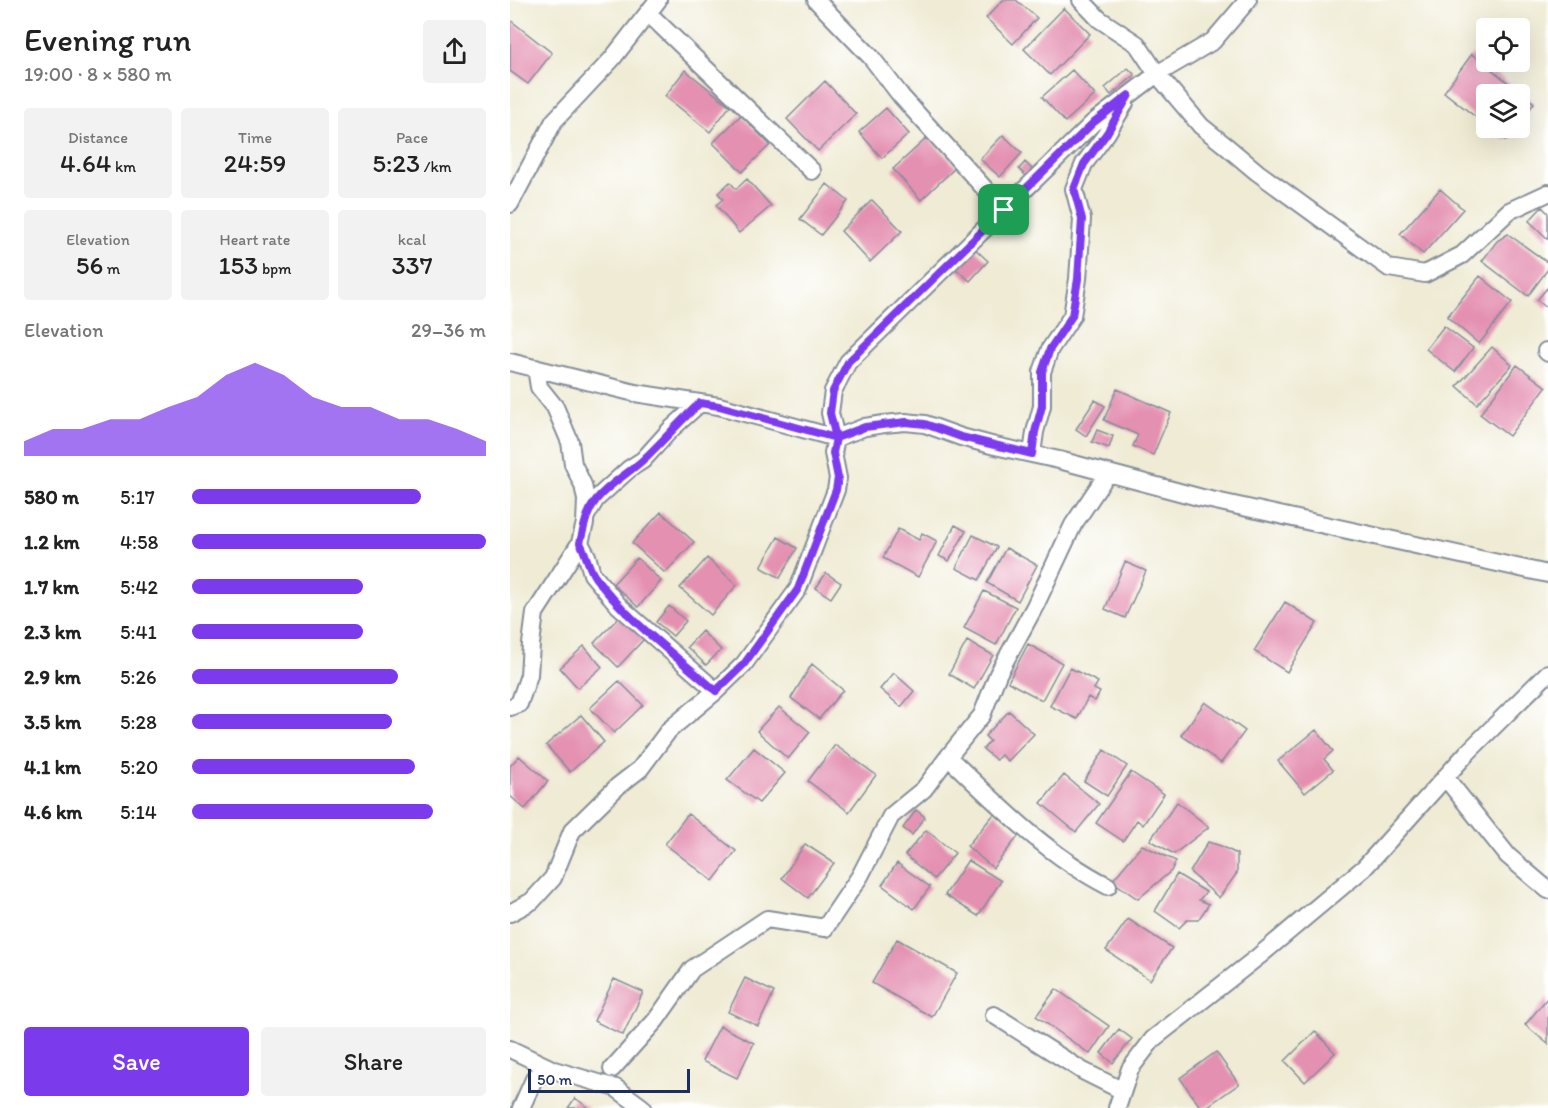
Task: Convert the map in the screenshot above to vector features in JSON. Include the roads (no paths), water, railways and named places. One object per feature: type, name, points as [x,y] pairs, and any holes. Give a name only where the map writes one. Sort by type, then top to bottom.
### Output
[{"type":"street","points":[[816,0],[871,57],[901,96],[1004,210]]},
{"type":"street","points":[[1081,0],[1099,19],[1137,44],[1156,74],[1201,126],[1257,172],[1389,268],[1425,274],[1462,255],[1509,210],[1548,193]]},
{"type":"street","points":[[510,913],[532,901],[553,878],[572,831],[618,786],[640,769],[669,730],[744,664],[798,589],[836,490],[838,478],[833,453],[836,438],[830,413],[833,391],[848,362],[1094,122],[1156,74],[1213,41],[1248,0]]},
{"type":"street","points":[[510,204],[515,181],[554,121],[612,59],[653,7],[812,171]]},
{"type":"street","points":[[1032,454],[1042,406],[1042,372],[1050,349],[1072,316],[1078,279],[1082,219],[1074,189],[1084,164],[1107,133],[1129,95]]},
{"type":"street","points":[[510,362],[635,393],[719,406],[836,438],[865,427],[906,422],[925,424],[961,437],[1202,498],[1548,574]]},
{"type":"street","points":[[510,707],[519,704],[530,675],[535,613],[580,543],[586,517],[583,485],[573,464],[570,442],[555,407],[538,387],[536,368]]},
{"type":"street","points":[[586,517],[596,499],[629,469],[643,460],[670,430],[700,403]]},
{"type":"street","points":[[612,1069],[656,1020],[692,969],[766,919],[825,928],[860,876],[891,816],[924,789],[982,715],[998,674],[1035,606],[1073,525],[1108,473]]},
{"type":"street","points":[[580,543],[587,556],[592,574],[619,606],[716,691]]},
{"type":"street","points":[[1117,1108],[1121,1090],[1130,1069],[1153,1039],[1259,956],[1364,868],[1445,777],[1548,674]]},
{"type":"street","points":[[948,757],[1030,832],[1082,873],[1107,886]]},
{"type":"street","points":[[1445,777],[1508,856],[1548,890]]},
{"type":"street","points":[[994,1016],[1083,1071],[1121,1090]]},
{"type":"street","points":[[510,1049],[554,1070],[615,1088],[643,1108]]},
{"type":"street","points":[[521,1108],[535,1077],[554,1070]]}]
